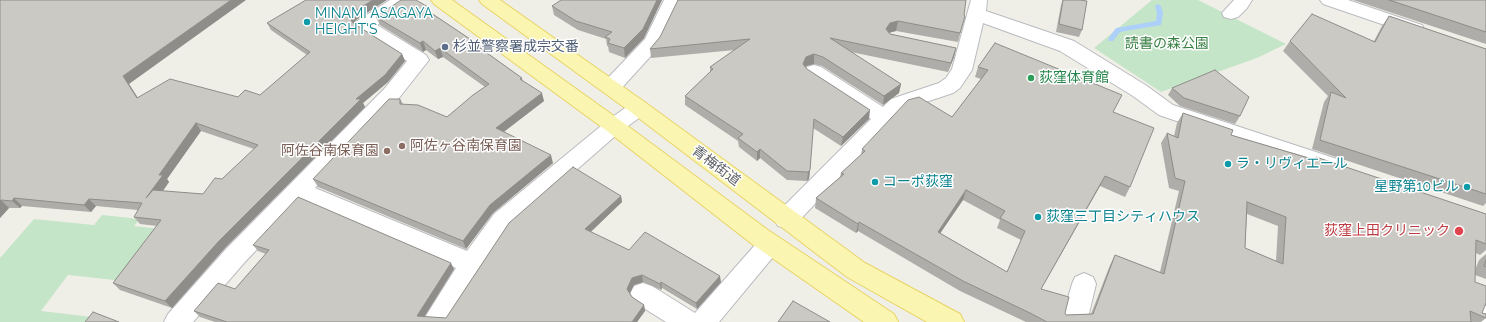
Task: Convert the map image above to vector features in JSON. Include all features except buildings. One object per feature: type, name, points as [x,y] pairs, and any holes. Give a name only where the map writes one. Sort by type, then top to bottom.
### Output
[{"type":"main road","points":[[440,0],[614,126],[770,244],[879,321]]},
{"type":"main road","name":"青梅街道","points":[[488,0],[611,87],[856,270],[951,322]]},
{"type":"street","points":[[177,322],[297,190],[392,93],[419,60],[364,25],[403,0]]},
{"type":"street","points":[[611,87],[653,42],[673,0]]},
{"type":"street","points":[[1329,0],[1434,36]]},
{"type":"street","points":[[786,219],[898,104],[946,88],[953,83],[962,70],[968,52],[978,7],[1067,46],[1140,91],[1166,110],[1350,172]]},
{"type":"street","points":[[1080,44],[1160,98]]},
{"type":"street","points":[[946,47],[968,52]]},
{"type":"street","points":[[814,72],[885,118]]},
{"type":"street","points":[[435,322],[472,264],[502,221],[614,126],[639,108]]},
{"type":"street","points":[[297,190],[472,264]]},
{"type":"street","points":[[703,322],[770,244]]},
{"type":"street","points":[[1074,322],[1084,284]]},
{"type":"street","points":[[643,294],[688,322]]},
{"type":"street","points":[[1485,322],[1486,317]]},
{"type":"green space","name":"読書の森公園","points":[[1152,0],[1198,0],[1286,44],[1257,58],[1161,92],[1094,48]]},
{"type":"green space","points":[[102,215],[140,219],[134,226],[161,229],[123,281],[68,275],[41,311],[92,317],[88,322],[0,322],[0,258],[34,219],[94,225]]},
{"type":"waterway","points":[[1111,39],[1118,30],[1159,23],[1160,13],[1158,6]]},
{"type":"place","name":"MINAMI ASAGAYA HEIGHT'S","points":[[307,22]]},
{"type":"place","name":"杉並警察署成宗交番","points":[[445,47]]},
{"type":"place","name":"荻窪体育館","points":[[1031,78]]},
{"type":"place","name":"阿佐ヶ谷南保育園","points":[[402,146]]},
{"type":"place","name":"阿佐谷南保育園","points":[[387,151]]},
{"type":"place","name":"ラ・リヴィエール","points":[[1228,164]]},
{"type":"place","name":"コーポ荻窪","points":[[875,182]]},
{"type":"place","name":"星野第10ビル","points":[[1467,187]]},
{"type":"place","name":"荻窪三丁目シティハウス","points":[[1038,217]]},
{"type":"place","name":"荻窪上田クリニック","points":[[1459,231]]}]
